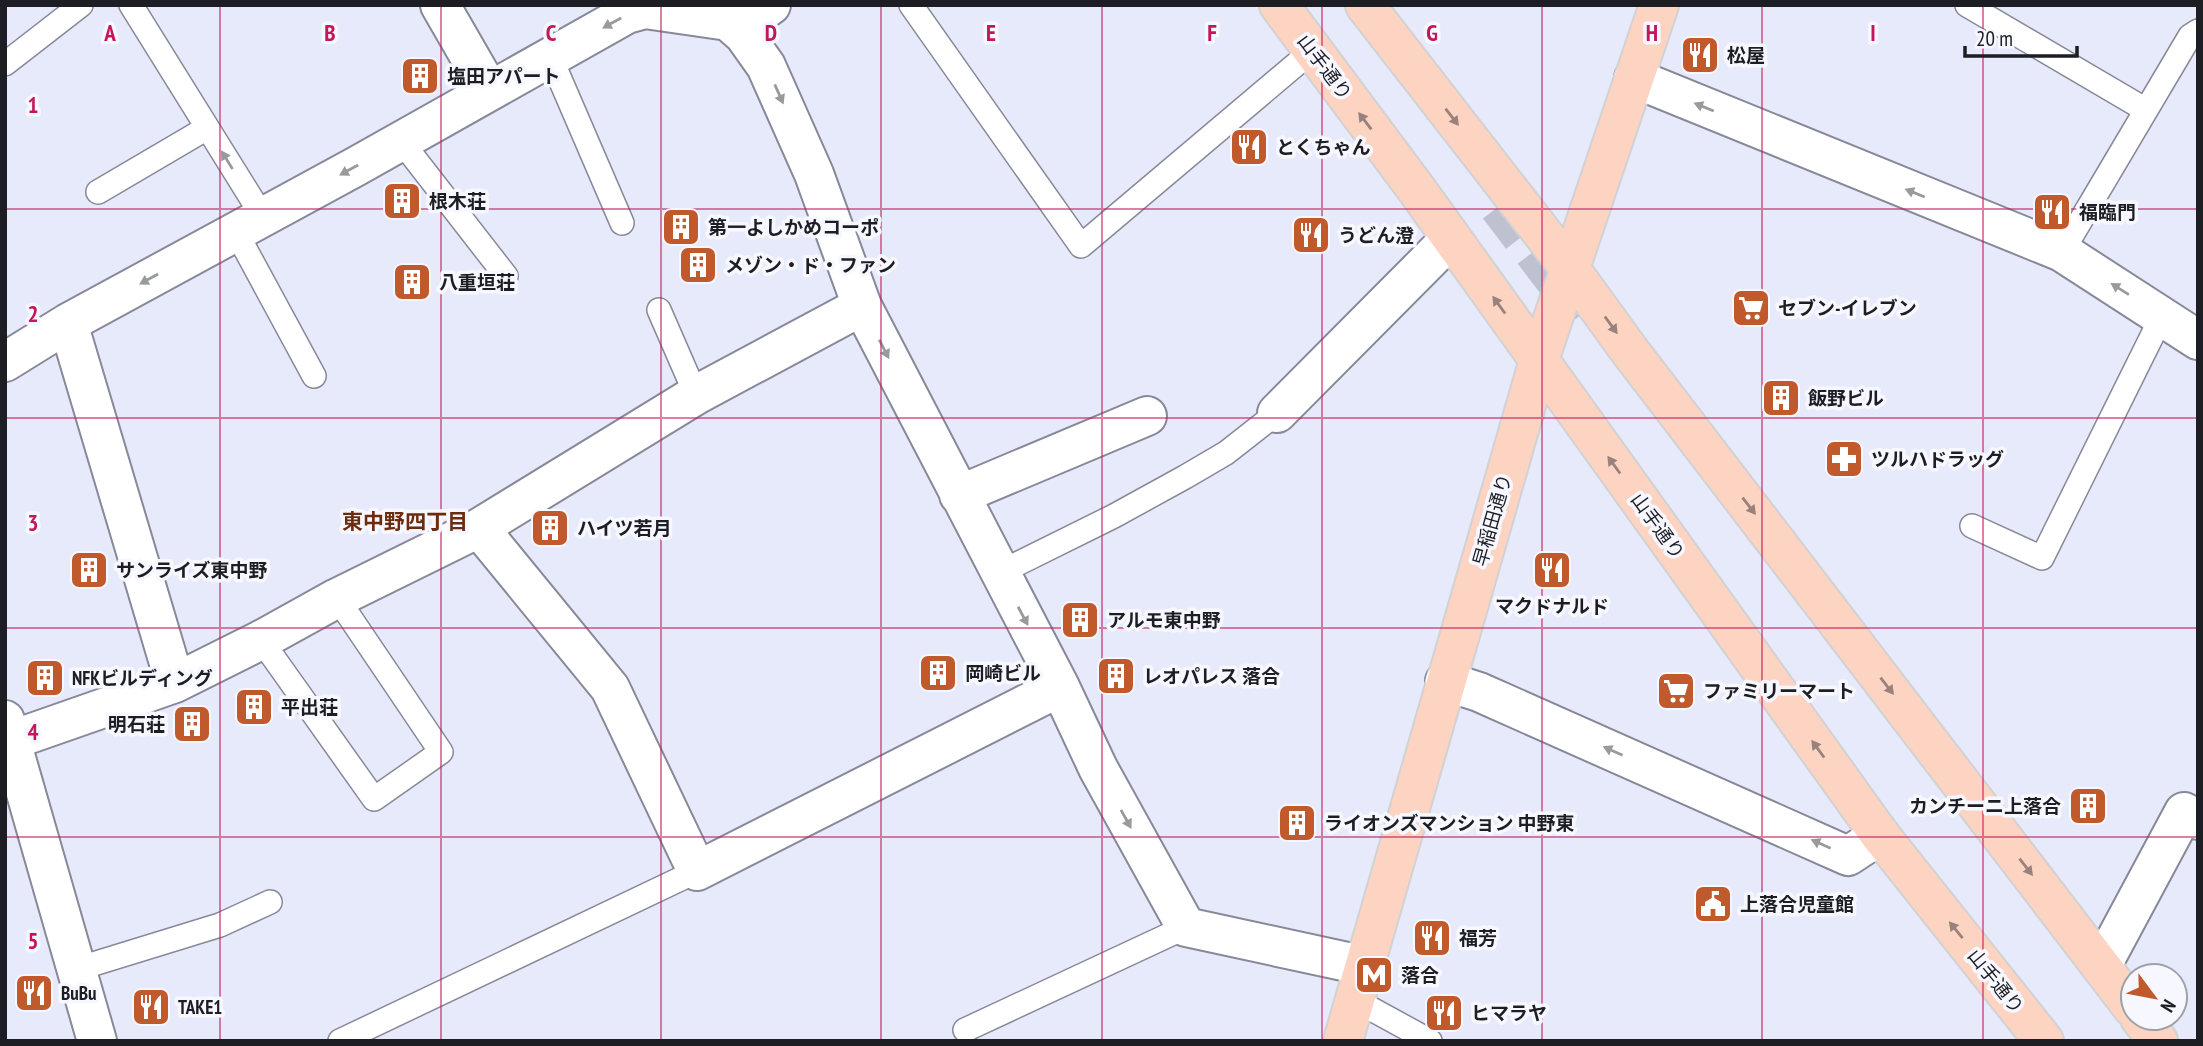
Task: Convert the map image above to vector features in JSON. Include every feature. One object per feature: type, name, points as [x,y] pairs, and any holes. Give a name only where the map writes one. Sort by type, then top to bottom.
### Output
[{"type":"main road","name":"山手通り","points":[[1279,5],[1451,238],[1880,835],[2044,1041]]},
{"type":"main road","points":[[1365,5],[1571,270],[1629,350],[2119,989]]},
{"type":"main road","name":"早稲田通り","points":[[1343,1041],[1539,360],[1659,5]]},
{"type":"street","points":[[440,5],[489,90]]},
{"type":"street","points":[[744,35],[754,17],[771,5]]},
{"type":"street","points":[[5,362],[68,323],[627,14],[645,9],[728,21],[744,35],[766,66],[814,174],[862,306],[1060,687],[1098,768],[1186,927],[1360,983]]},
{"type":"street","points":[[1634,78],[2062,252],[2198,340]]},
{"type":"street","points":[[1277,413],[1451,238]]},
{"type":"street","points":[[97,1041],[8,730],[175,683],[337,598],[479,528],[696,395],[862,306]]},
{"type":"street","points":[[68,323],[175,683]]},
{"type":"street","points":[[959,495],[1147,416]]},
{"type":"street","points":[[479,528],[610,688],[697,871],[1060,687]]},
{"type":"street","points":[[1445,681],[1479,692],[1849,856],[1880,835]]},
{"type":"street","points":[[2102,965],[2185,812],[2198,820]]},
{"type":"lane","points":[[5,64],[81,5]]},
{"type":"lane","points":[[131,5],[207,128],[314,376]]},
{"type":"lane","points":[[911,5],[1081,246],[1312,50]]},
{"type":"lane","points":[[1967,5],[2147,110]]},
{"type":"lane","points":[[2062,252],[2190,36],[2198,31]]},
{"type":"lane","points":[[550,56],[622,223]]},
{"type":"lane","points":[[98,192],[207,128]]},
{"type":"lane","points":[[401,141],[506,276]]},
{"type":"lane","points":[[659,310],[696,395]]},
{"type":"lane","points":[[1972,526],[2042,558],[2162,316]]},
{"type":"lane","points":[[999,573],[1185,477],[1226,453],[1277,413]]},
{"type":"lane","points":[[261,640],[374,799],[441,752],[337,598]]},
{"type":"lane","points":[[340,1041],[697,871]]},
{"type":"lane","points":[[77,969],[220,925],[270,902]]},
{"type":"lane","points":[[965,1030],[1186,927]]},
{"type":"lane","points":[[1360,983],[1430,1041]]},
{"type":"tunnel","points":[[1498,207],[1581,315]]},
{"type":"place","name":"松屋","points":[[1700,55]]},
{"type":"place","name":"塩田アパート","points":[[420,76]]},
{"type":"place","name":"とくちゃん","points":[[1249,147]]},
{"type":"place","name":"根木荘","points":[[402,201]]},
{"type":"place","name":"福臨門","points":[[2052,212]]},
{"type":"place","name":"第一よしかめコーポ","points":[[681,227]]},
{"type":"place","name":"うどん澄","points":[[1311,235]]},
{"type":"place","name":"メゾン・ド・ファン","points":[[698,265]]},
{"type":"place","name":"八重垣荘","points":[[412,282]]},
{"type":"place","name":"セブン-イレブン","points":[[1751,308]]},
{"type":"place","name":"飯野ビル","points":[[1781,398]]},
{"type":"place","name":"ツルハドラッグ","points":[[1844,459]]},
{"type":"place","name":"ハイツ若月","points":[[550,528]]},
{"type":"place","name":"サンライズ東中野","points":[[89,570]]},
{"type":"place","name":"マクドナルド","points":[[1552,570]]},
{"type":"place","name":"アルモ東中野","points":[[1080,620]]},
{"type":"place","name":"岡崎ビル","points":[[938,673]]},
{"type":"place","name":"レオパレス 落合","points":[[1116,676]]},
{"type":"place","name":"NFKビルディング","points":[[45,678]]},
{"type":"place","name":"ファミリーマート","points":[[1676,691]]},
{"type":"place","name":"平出荘","points":[[254,707]]},
{"type":"place","name":"明石荘","points":[[192,724]]},
{"type":"place","name":"カンチーニ上落合","points":[[2088,806]]},
{"type":"place","name":"ライオンズマンション 中野東","points":[[1297,823]]},
{"type":"place","name":"上落合児童館","points":[[1713,904]]},
{"type":"place","name":"福芳","points":[[1432,938]]},
{"type":"place","name":"落合","points":[[1374,975]]},
{"type":"place","name":"BuBu","points":[[34,993]]},
{"type":"place","name":"TAKE1","points":[[151,1007]]},
{"type":"place","name":"ヒマラヤ","points":[[1444,1013]]},
{"type":"district","name":"東中野四丁目","points":[[405,521]]}]
